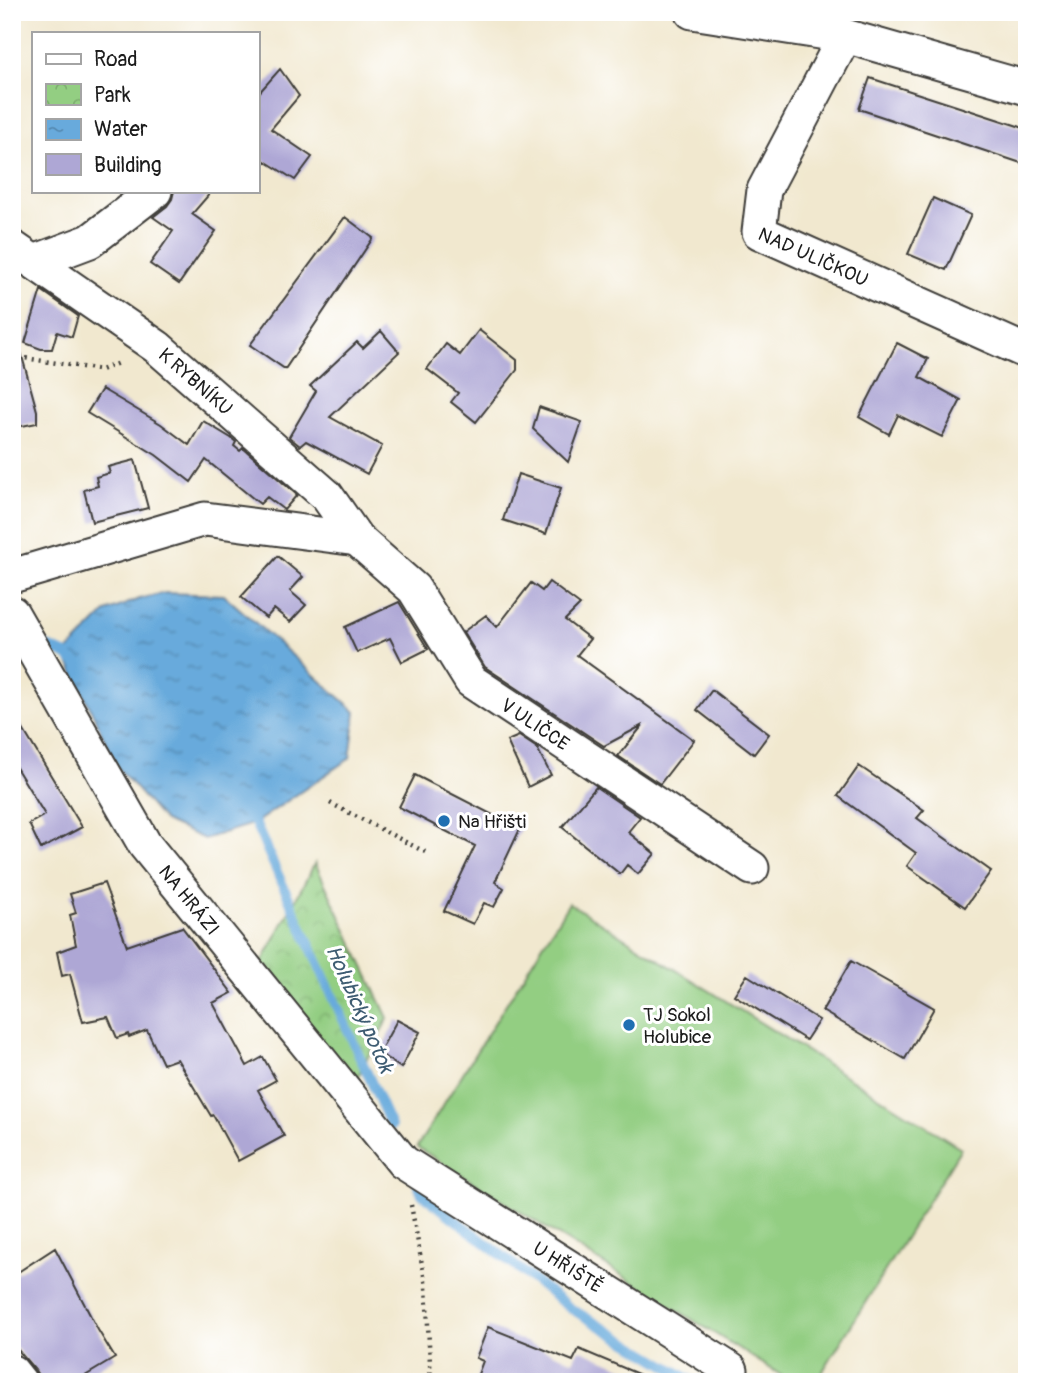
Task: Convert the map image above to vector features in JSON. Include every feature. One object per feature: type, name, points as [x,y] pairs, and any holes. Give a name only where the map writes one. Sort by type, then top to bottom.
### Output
[{"type":"street","points":[[692,12],[845,36],[1027,88]]},
{"type":"street","name":"NAD ULIČKOU","points":[[845,36],[764,190],[759,232],[1027,352]]},
{"type":"street","points":[[23,254],[90,241],[154,192]]},
{"type":"street","name":"K RYBNÍKU","points":[[23,254],[157,347],[327,496],[357,539]]},
{"type":"street","points":[[12,576],[205,519],[357,539]]},
{"type":"street","name":"V ULIČCE","points":[[357,539],[414,589],[471,681],[752,869]]},
{"type":"street","name":"NA HRÁZI","points":[[12,613],[145,845],[403,1163]]},
{"type":"street","name":"U HŘIŠTĚ","points":[[403,1163],[732,1370]]},
{"type":"street","points":[[12,1372],[20,1382]]},
{"type":"path","points":[[12,356],[101,370],[157,347]]},
{"type":"path","points":[[330,803],[429,854]]},
{"type":"path","points":[[403,1163],[426,1286],[431,1382]]},
{"type":"green space","points":[[315,863],[388,1018],[355,1082],[258,970]]},
{"type":"green space","name":"TJ Sokol Holubice","points":[[569,903],[961,1148],[816,1382],[792,1382],[417,1147]]},
{"type":"water","points":[[165,593],[224,595],[356,712],[350,758],[255,823],[204,839],[164,821],[118,768],[65,654],[106,612],[139,599]]},
{"type":"building","points":[[280,69],[299,96],[271,129],[312,157],[295,180],[259,157],[259,93]]},
{"type":"building","points":[[870,78],[1027,129],[1027,165],[859,109]]},
{"type":"building","points":[[174,192],[211,192],[192,214],[216,231],[179,284],[150,264],[173,231],[153,217],[172,199]]},
{"type":"building","points":[[933,198],[971,215],[946,270],[908,254]]},
{"type":"building","points":[[345,217],[373,238],[285,369],[250,345]]},
{"type":"building","points":[[41,290],[78,316],[72,337],[57,332],[52,349],[41,349],[25,343]]},
{"type":"building","points":[[479,330],[517,360],[517,370],[476,422],[451,402],[458,393],[427,369],[446,344],[460,355]]},
{"type":"building","points":[[381,331],[399,352],[330,417],[382,446],[367,474],[306,441],[300,446],[289,437],[316,391],[310,386],[357,342],[363,348]]},
{"type":"building","points":[[897,343],[928,359],[919,377],[961,400],[942,437],[898,415],[889,434],[859,417]]},
{"type":"building","points":[[20,349],[37,411],[37,423],[12,428],[12,350]]},
{"type":"building","points":[[102,389],[161,424],[189,445],[203,421],[231,438],[236,442],[234,446],[240,451],[243,448],[297,495],[284,510],[267,497],[260,504],[206,460],[191,482],[156,455],[87,413]]},
{"type":"building","points":[[539,407],[582,422],[568,462],[533,429]]},
{"type":"building","points":[[135,460],[148,508],[92,522],[84,490],[98,486],[96,477],[110,473],[108,467]]},
{"type":"building","points":[[518,474],[561,488],[546,534],[503,520]]},
{"type":"building","points":[[278,556],[303,577],[290,591],[306,605],[290,622],[274,609],[266,618],[241,597]]},
{"type":"building","points":[[549,582],[580,605],[565,620],[590,639],[577,655],[694,740],[660,784],[618,756],[643,725],[604,746],[485,667],[463,632],[486,615],[497,627],[531,583],[542,591]]},
{"type":"building","points":[[399,602],[428,649],[402,662],[390,638],[357,653],[345,627]]},
{"type":"building","points":[[712,690],[769,734],[754,754],[697,710]]},
{"type":"building","points":[[12,711],[82,827],[41,849],[29,824],[45,815],[12,761]]},
{"type":"building","points":[[519,736],[537,748],[551,775],[528,787],[507,741]]},
{"type":"building","points":[[859,766],[924,810],[917,818],[991,871],[965,907],[907,866],[916,853],[838,796]]},
{"type":"building","points":[[415,775],[520,829],[495,882],[504,888],[494,907],[484,903],[473,924],[444,911],[475,846],[399,807]]},
{"type":"building","points":[[596,787],[640,817],[628,832],[655,854],[638,874],[627,865],[620,874],[562,827]]},
{"type":"building","points":[[104,883],[127,946],[182,927],[232,993],[213,1003],[247,1066],[263,1057],[276,1080],[258,1090],[284,1136],[238,1161],[213,1115],[211,1116],[177,1059],[163,1064],[147,1030],[129,1037],[128,1034],[117,1038],[108,1017],[83,1022],[70,974],[62,976],[57,952],[76,945],[70,915],[76,913],[70,894]]},
{"type":"building","points":[[851,961],[934,1008],[905,1059],[822,1011]]},
{"type":"building","points":[[747,975],[819,1020],[806,1040],[734,995]]},
{"type":"building","points":[[397,1020],[420,1032],[401,1068],[379,1053]]},
{"type":"building","points":[[55,1248],[115,1358],[75,1382],[42,1382],[12,1343],[12,1276]]},
{"type":"building","points":[[488,1327],[573,1361],[579,1349],[657,1382],[475,1382],[483,1361],[476,1358]]},
{"type":"waterway","name":"Holubický potok","points":[[42,644],[65,654],[74,662]]},
{"type":"waterway","name":"Holubický potok","points":[[247,816],[255,823],[391,1126]]},
{"type":"waterway","name":"Holubický potok","points":[[418,1184],[422,1194],[570,1308],[694,1382]]},
{"type":"place","name":"Na Hřišti","points":[[444,821]]},
{"type":"place","name":"TJ Sokol Holubice","points":[[629,1025]]}]
